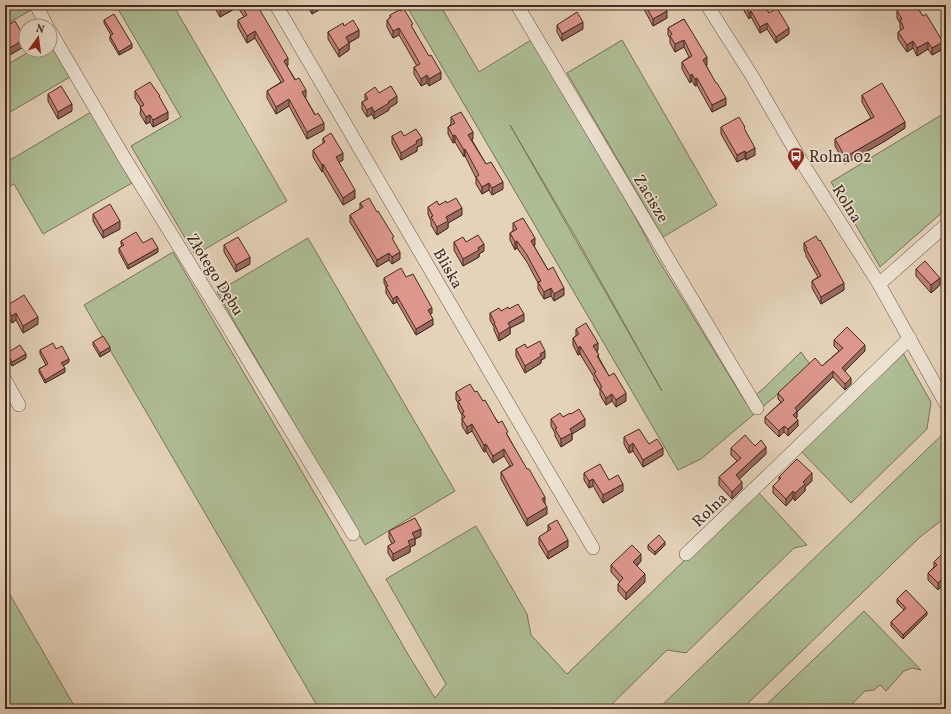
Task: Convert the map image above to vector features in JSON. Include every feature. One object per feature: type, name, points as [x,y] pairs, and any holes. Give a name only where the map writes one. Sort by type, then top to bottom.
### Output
[{"type":"street","points":[[36,5],[43,18]]},
{"type":"street","name":"Bliska","points":[[276,5],[593,548]]},
{"type":"street","name":"Zacisze","points":[[517,5],[757,408]]},
{"type":"street","name":"Rolna","points":[[708,5],[752,76],[803,164],[879,284],[946,404]]},
{"type":"street","name":"Złotego Dębu","points":[[58,45],[125,159],[224,318],[353,534]]},
{"type":"street","points":[[879,284],[946,225]]},
{"type":"street","name":"Rolna","points":[[686,554],[910,338]]},
{"type":"street","points":[[5,380],[19,405]]},
{"type":"green space","points":[[5,5],[28,5],[31,10],[5,25]]},
{"type":"green space","points":[[125,5],[173,5],[287,201],[195,255],[131,146],[181,117],[118,9]]},
{"type":"green space","points":[[406,5],[440,5],[479,72],[531,40],[631,209],[656,256],[746,403],[764,388],[801,352],[811,366],[701,459],[678,470]],"holes":[[[510,125],[578,241],[662,391]]]},
{"type":"green space","points":[[622,40],[717,205],[663,237],[567,73]]},
{"type":"green space","points":[[58,57],[70,77],[5,115],[5,66],[18,58],[58,58]]},
{"type":"green space","points":[[91,112],[132,183],[43,234],[14,184],[5,189],[5,163]]},
{"type":"green space","points":[[946,112],[946,209],[880,267],[831,182]]},
{"type":"green space","points":[[308,238],[455,491],[365,545],[217,292]]},
{"type":"green space","points":[[173,252],[435,698],[446,684],[386,579],[476,526],[527,614],[531,635],[567,674],[758,492],[807,545],[794,548],[686,653],[667,650],[607,709],[319,709],[84,305]]},
{"type":"green space","points":[[903,353],[931,402],[927,429],[851,503],[801,451]]},
{"type":"green space","points":[[946,431],[946,517],[920,537],[742,709],[658,709]]},
{"type":"green space","points":[[5,586],[76,709],[5,709]]},
{"type":"green space","points":[[864,611],[921,670],[912,668],[904,671],[886,691],[880,685],[874,690],[865,691],[847,709],[762,709]]},
{"type":"building","points":[[217,5],[228,5],[220,10]]},
{"type":"building","points":[[241,5],[257,5],[288,58],[284,61],[295,80],[299,78],[306,90],[302,92],[315,115],[318,113],[324,123],[307,132],[289,99],[276,107],[267,91],[284,81],[255,31],[247,36],[238,20],[247,15]]},
{"type":"building","points":[[645,5],[663,5],[667,11],[653,19]]},
{"type":"building","points":[[745,5],[764,5],[769,13],[777,8],[789,28],[776,37],[767,23],[760,27],[751,11],[749,13]]},
{"type":"building","points":[[906,5],[916,5],[923,16],[926,14],[943,42],[932,48],[928,42],[917,48],[913,41],[907,45],[898,32],[904,28],[900,20],[902,19],[897,11]]},
{"type":"building","points":[[404,9],[413,24],[411,25],[416,34],[429,56],[431,55],[441,72],[429,79],[427,75],[421,79],[414,67],[420,64],[414,53],[399,28],[393,31],[387,20],[391,17],[390,15]]},
{"type":"building","points":[[577,12],[583,22],[562,34],[557,25]]},
{"type":"building","points":[[114,14],[132,44],[119,52],[110,36],[113,34],[104,20]]},
{"type":"building","points":[[684,19],[707,57],[703,60],[726,98],[712,105],[697,78],[695,79],[692,74],[690,76],[682,62],[692,56],[684,40],[675,44],[670,36],[672,34],[668,28]]},
{"type":"building","points":[[353,20],[359,30],[346,37],[349,43],[339,50],[328,32],[343,23],[344,26]]},
{"type":"building","points":[[15,21],[18,26],[18,43],[8,49],[5,44],[5,27]]},
{"type":"building","points":[[150,82],[160,96],[168,112],[153,120],[150,115],[146,117],[140,107],[144,105],[135,91]]},
{"type":"building","points":[[882,83],[905,122],[845,157],[835,139],[874,117],[862,95]]},
{"type":"building","points":[[61,86],[72,104],[58,112],[48,94]]},
{"type":"building","points":[[391,86],[397,96],[374,112],[372,107],[367,110],[362,102],[368,99],[365,94],[375,87],[379,93]]},
{"type":"building","points":[[461,112],[473,132],[468,135],[486,164],[491,162],[503,182],[492,188],[489,183],[482,187],[476,177],[479,175],[465,149],[464,150],[455,135],[453,136],[448,127],[455,123],[451,117]]},
{"type":"building","points":[[739,117],[755,148],[746,153],[745,151],[737,155],[721,127]]},
{"type":"building","points":[[416,129],[422,138],[401,153],[392,136],[401,131],[404,136]]},
{"type":"building","points":[[331,133],[343,153],[336,157],[355,190],[343,198],[313,150],[325,142],[323,138]]},
{"type":"building","points":[[369,198],[394,237],[392,238],[400,252],[392,257],[389,253],[377,260],[350,215],[363,207],[360,203]]},
{"type":"building","points":[[456,198],[462,208],[446,217],[448,221],[437,227],[431,217],[433,216],[428,207],[437,201],[439,205]]},
{"type":"building","points":[[110,204],[120,221],[103,231],[93,214]]},
{"type":"building","points":[[523,218],[535,238],[531,241],[548,270],[553,267],[564,288],[554,294],[551,288],[544,292],[538,282],[541,281],[527,255],[517,241],[515,242],[510,233],[517,229],[513,223]]},
{"type":"building","points":[[136,232],[143,243],[152,238],[158,248],[128,265],[119,248],[124,245],[121,241]]},
{"type":"building","points":[[478,235],[484,244],[478,248],[479,250],[463,259],[454,242],[463,237],[466,242]]},
{"type":"building","points":[[816,236],[819,241],[820,240],[844,283],[821,297],[812,281],[821,276],[804,243]]},
{"type":"building","points":[[238,237],[250,257],[236,265],[224,245]]},
{"type":"building","points":[[925,261],[940,278],[931,285],[916,269]]},
{"type":"building","points":[[401,268],[406,277],[413,274],[432,308],[428,310],[433,319],[416,329],[397,296],[393,299],[386,287],[388,286],[384,278]]},
{"type":"building","points":[[5,282],[8,287],[5,289]]},
{"type":"building","points":[[24,295],[38,317],[23,326],[16,313],[12,316],[6,306]]},
{"type":"building","points":[[518,304],[524,314],[508,323],[510,327],[499,334],[490,313],[499,308],[501,311],[508,307],[509,309]]},
{"type":"building","points":[[586,323],[598,343],[593,346],[599,355],[597,356],[609,376],[614,373],[626,393],[616,400],[612,394],[606,398],[594,373],[596,372],[580,346],[578,348],[573,338],[579,334],[576,329]]},
{"type":"building","points":[[847,327],[865,345],[842,368],[851,378],[845,384],[833,371],[795,408],[797,411],[793,415],[798,420],[788,429],[784,426],[779,431],[765,417],[784,400],[778,393],[815,358],[822,366],[843,348],[834,340]]},
{"type":"building","points":[[103,336],[110,347],[100,353],[93,342]]},
{"type":"building","points":[[540,341],[545,351],[540,354],[541,356],[525,366],[516,349],[525,344],[527,348]]},
{"type":"building","points":[[53,343],[56,349],[62,346],[69,359],[61,363],[65,368],[45,380],[39,369],[48,364],[40,350]]},
{"type":"building","points":[[20,345],[26,354],[12,362],[7,353]]},
{"type":"building","points":[[470,384],[475,392],[477,391],[483,401],[485,400],[498,423],[502,421],[508,432],[506,433],[545,497],[542,499],[547,507],[527,519],[501,472],[513,465],[504,449],[493,456],[486,444],[484,445],[472,424],[467,427],[462,419],[465,417],[462,413],[464,412],[458,401],[461,400],[456,392]]},
{"type":"building","points":[[579,409],[585,419],[570,429],[572,433],[561,439],[555,429],[557,428],[551,419],[560,413],[563,417]]},
{"type":"building","points":[[639,429],[649,444],[657,439],[663,448],[643,460],[633,443],[629,446],[624,437]]},
{"type":"building","points":[[745,435],[755,446],[761,440],[766,447],[736,475],[742,482],[732,492],[719,477],[741,458],[731,448]]},
{"type":"building","points":[[797,459],[812,473],[803,482],[805,484],[795,493],[793,491],[786,499],[773,486],[781,478],[779,477]]},
{"type":"building","points":[[600,464],[609,480],[618,475],[623,484],[603,495],[593,479],[589,481],[584,473]]},
{"type":"building","points":[[415,518],[421,529],[412,533],[415,538],[408,541],[410,545],[393,554],[388,546],[395,542],[389,531]]},
{"type":"building","points":[[557,520],[568,540],[548,552],[539,537],[551,529],[548,525]]},
{"type":"building","points":[[659,535],[665,542],[655,552],[648,545]]},
{"type":"building","points":[[632,545],[641,554],[633,562],[645,574],[626,593],[618,584],[623,578],[611,565]]},
{"type":"building","points":[[943,553],[946,556],[946,581],[943,578],[938,583],[928,573],[937,565],[934,562]]},
{"type":"building","points":[[906,590],[927,612],[903,635],[891,622],[906,608],[897,599]]},
{"type":"place","name":"Rolna 02","points":[[796,171]]}]
